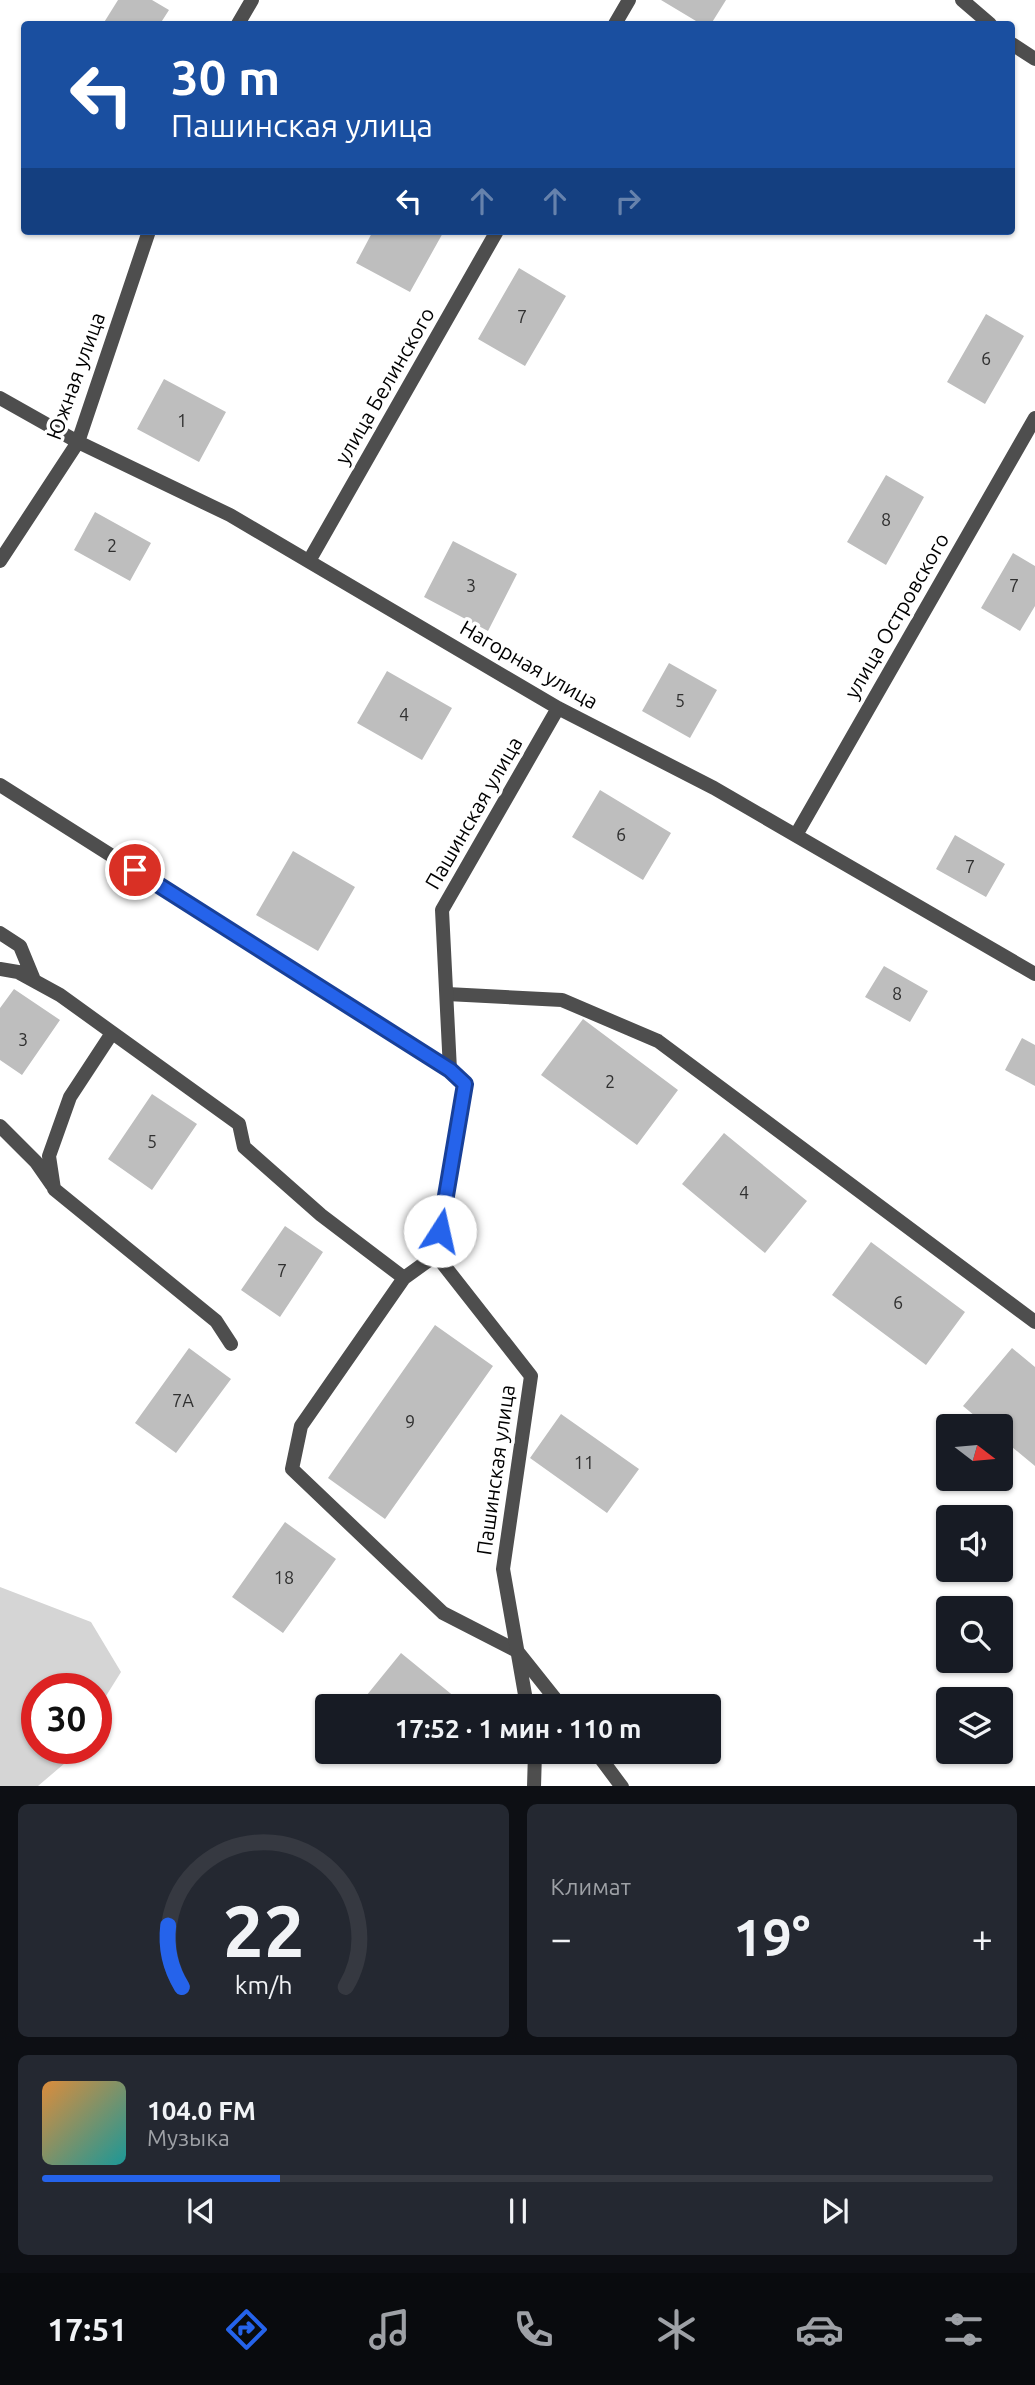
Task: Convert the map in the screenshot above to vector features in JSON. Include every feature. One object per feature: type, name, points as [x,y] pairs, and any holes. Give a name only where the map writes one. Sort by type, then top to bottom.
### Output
[{"type":"street","points":[[240,21],[252,0]]},
{"type":"street","points":[[617,21],[629,0]]},
{"type":"street","points":[[962,0],[986,21]]},
{"type":"street","points":[[1015,46],[1035,59]]},
{"type":"street","name":"Южная улица","points":[[0,561],[78,442],[148,235]]},
{"type":"street","name":"улица Белинского","points":[[309,561],[495,235]]},
{"type":"street","name":"Нагорная улица","points":[[0,398],[78,442],[230,515],[558,708],[714,789],[1035,974]]},
{"type":"street","name":"улица Островского","points":[[796,835],[1035,418]]},
{"type":"street","name":"Пашинская улица","points":[[525,1694],[503,1569],[531,1376],[436,1255],[465,1084],[450,1070],[442,910],[558,708]]},
{"type":"street","points":[[0,785],[450,1070]]},
{"type":"street","points":[[0,933],[20,946],[34,980]]},
{"type":"street","points":[[0,969],[18,972],[60,995],[239,1124],[244,1147],[321,1215],[404,1278]]},
{"type":"street","points":[[447,994],[562,1000],[657,1041],[1035,1322]]},
{"type":"street","points":[[54,1189],[49,1156],[70,1097],[112,1032]]},
{"type":"street","points":[[0,1126],[36,1162],[54,1189],[216,1321],[231,1344]]},
{"type":"street","points":[[436,1255],[404,1278],[300,1426],[292,1469],[443,1613],[517,1651],[551,1694]]},
{"type":"street","points":[[534,1786],[535,1764]]},
{"type":"street","points":[[605,1764],[621,1786]]},
{"type":"shaded area","points":[[0,1587],[91,1622],[121,1672],[112,1686],[112,1673],[21,1673],[21,1764],[64,1764],[38,1786],[0,1786]]},
{"type":"building","points":[[118,0],[152,0],[169,10],[162,21],[105,21]]},
{"type":"building","points":[[661,0],[726,0],[713,21],[696,21]]},
{"type":"building","points":[[371,235],[442,235],[410,292],[356,263]]},
{"type":"building","points":[[519,268],[566,296],[525,366],[478,339]]},
{"type":"building","points":[[986,314],[1024,336],[985,404],[947,382]]},
{"type":"building","points":[[164,379],[226,412],[199,462],[137,429]]},
{"type":"building","points":[[886,475],[924,497],[886,565],[847,542]]},
{"type":"building","points":[[95,512],[151,543],[130,581],[74,550]]},
{"type":"building","points":[[453,541],[517,574],[488,631],[424,597]]},
{"type":"building","points":[[1013,553],[1035,566],[1035,606],[1020,631],[981,608]]},
{"type":"building","points":[[669,663],[717,690],[690,738],[642,711]]},
{"type":"building","points":[[387,671],[452,708],[422,760],[357,723]]},
{"type":"building","points":[[600,790],[671,833],[643,880],[572,837]]},
{"type":"building","points":[[955,835],[1005,864],[986,897],[936,869]]},
{"type":"building","points":[[293,851],[355,887],[318,951],[256,915]]},
{"type":"building","points":[[884,966],[928,991],[910,1022],[865,997]]},
{"type":"building","points":[[14,989],[60,1020],[22,1075],[0,1060],[0,1008]]},
{"type":"building","points":[[583,1019],[678,1090],[637,1145],[541,1075]]},
{"type":"building","points":[[1022,1038],[1035,1045],[1035,1086],[1005,1070]]},
{"type":"building","points":[[152,1094],[197,1124],[152,1190],[108,1159]]},
{"type":"building","points":[[724,1133],[807,1201],[765,1253],[682,1184]]},
{"type":"building","points":[[285,1226],[323,1252],[280,1317],[241,1290]]},
{"type":"building","points":[[871,1242],[965,1312],[926,1365],[832,1295]]},
{"type":"building","points":[[435,1325],[493,1366],[385,1519],[328,1478]]},
{"type":"building","points":[[189,1348],[231,1379],[176,1453],[135,1423]]},
{"type":"building","points":[[1012,1348],[1035,1367],[1035,1466],[1013,1448],[1013,1414],[973,1414],[963,1406]]},
{"type":"building","points":[[561,1414],[639,1469],[607,1513],[530,1458]]},
{"type":"building","points":[[285,1522],[336,1559],[283,1633],[232,1597]]},
{"type":"building","points":[[401,1653],[451,1694],[368,1694]]},
{"type":"route","points":[[135,870],[450,1070],[465,1084],[440,1231]]}]
